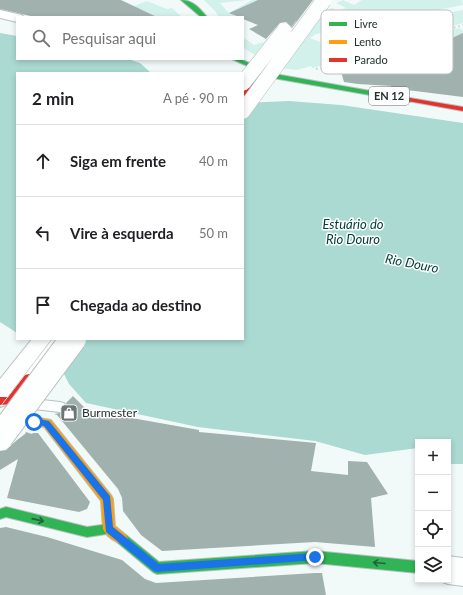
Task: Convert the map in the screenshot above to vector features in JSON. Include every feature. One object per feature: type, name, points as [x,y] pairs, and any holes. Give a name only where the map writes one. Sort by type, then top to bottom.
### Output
[{"type":"main road","points":[[184,0],[192,5],[203,16]]},
{"type":"main road","name":"EN 12","points":[[237,60],[273,76],[463,109]]},
{"type":"main road","points":[[244,91],[262,72]]},
{"type":"main road","points":[[4,400],[23,386],[36,368]]},
{"type":"main road","points":[[0,425],[16,418],[47,423],[107,499],[109,529]]},
{"type":"main road","points":[[0,514],[6,512],[87,532],[109,529],[157,568],[315,557],[415,567]]},
{"type":"street","points":[[244,91],[308,0]]},
{"type":"street","points":[[244,110],[324,0]]},
{"type":"street","points":[[0,14],[16,18]]},
{"type":"street","points":[[4,400],[44,340]]},
{"type":"street","points":[[0,437],[72,340]]},
{"type":"street","points":[[451,570],[463,572]]},
{"type":"lane","points":[[4,400],[60,407]]},
{"type":"shaded area","points":[[204,0],[247,0],[220,3],[229,13],[252,0],[264,0],[234,15],[236,16],[218,16]]},
{"type":"shaded area","points":[[343,0],[354,5],[362,0],[462,0],[463,5],[438,10],[340,10],[346,8],[336,3]]},
{"type":"shaded area","points":[[147,1],[167,9],[172,8],[181,16],[155,16],[143,10],[136,14],[126,9]]},
{"type":"shaded area","points":[[463,10],[463,23],[453,26],[453,12]]},
{"type":"shaded area","points":[[321,14],[321,33],[316,34],[310,38],[321,41],[321,66],[313,68],[311,66],[297,70],[279,68],[244,49],[244,38],[254,45],[264,42],[267,39],[272,42]]},
{"type":"shaded area","points":[[459,28],[463,30],[463,43],[453,41],[453,30]]},
{"type":"water","points":[[0,33],[16,36],[16,60],[131,60],[140,63],[150,72],[16,72],[16,332],[0,322]]},
{"type":"water","name":"Estuário do Rio Douro","points":[[289,101],[341,105],[463,123],[463,464],[451,464],[451,439],[415,439],[415,448],[365,455],[315,441],[198,427],[86,403],[69,384],[62,370],[73,353],[35,340],[244,340],[244,103]]},
{"type":"building","points":[[0,0],[121,0],[155,16],[31,16],[0,9]]},
{"type":"building","points":[[258,0],[313,0],[292,28],[286,22],[280,23],[266,39],[249,29],[258,25],[244,19],[244,16],[236,16],[229,13]]},
{"type":"building","points":[[463,33],[463,97],[391,88],[391,86],[344,82],[342,74],[453,74],[453,38]]},
{"type":"building","points":[[73,396],[87,410],[199,430],[199,432],[316,443],[311,471],[348,475],[348,461],[367,462],[388,494],[371,498],[375,547],[315,542],[162,551],[141,535],[123,511],[122,498],[118,489],[57,415],[54,414],[65,412],[67,408],[66,403]]},
{"type":"building","points":[[26,432],[32,434],[38,433],[90,502],[87,509],[79,512],[7,498],[18,459],[0,470],[0,451],[6,450]]},
{"type":"building","points":[[6,527],[47,537],[122,560],[145,579],[156,583],[322,573],[326,595],[0,595],[0,528]]},
{"type":"tram line","points":[[244,100],[318,0]]},
{"type":"tram line","points":[[244,89],[296,21]]},
{"type":"tram line","points":[[0,407],[51,340]]},
{"type":"tram line","points":[[0,424],[63,340]]},
{"type":"railway","points":[[453,28],[463,25]]},
{"type":"railway","points":[[316,69],[321,68]]},
{"type":"traffic: fast","points":[[184,0],[192,5],[203,16]]},
{"type":"traffic: fast","points":[[237,60],[273,76],[410,100]]},
{"type":"traffic: fast","points":[[0,514],[6,512],[87,532],[109,529]]},
{"type":"traffic: fast","points":[[122,539],[157,568],[315,557],[415,567]]},
{"type":"traffic: slow","points":[[0,425],[16,418],[47,423],[107,499],[109,529],[122,539]]},
{"type":"traffic: jam","points":[[244,96],[262,71]]},
{"type":"traffic: jam","points":[[410,100],[463,109]]},
{"type":"traffic: jam","points":[[0,401],[11,401],[29,378]]},
{"type":"place","name":"Burmester","points":[[69,413]]},
{"type":"route","points":[[34,422],[47,423],[107,499],[109,529],[157,568],[315,557]]},
{"type":"water label","name":"Rio Douro","points":[[412,263]]}]
